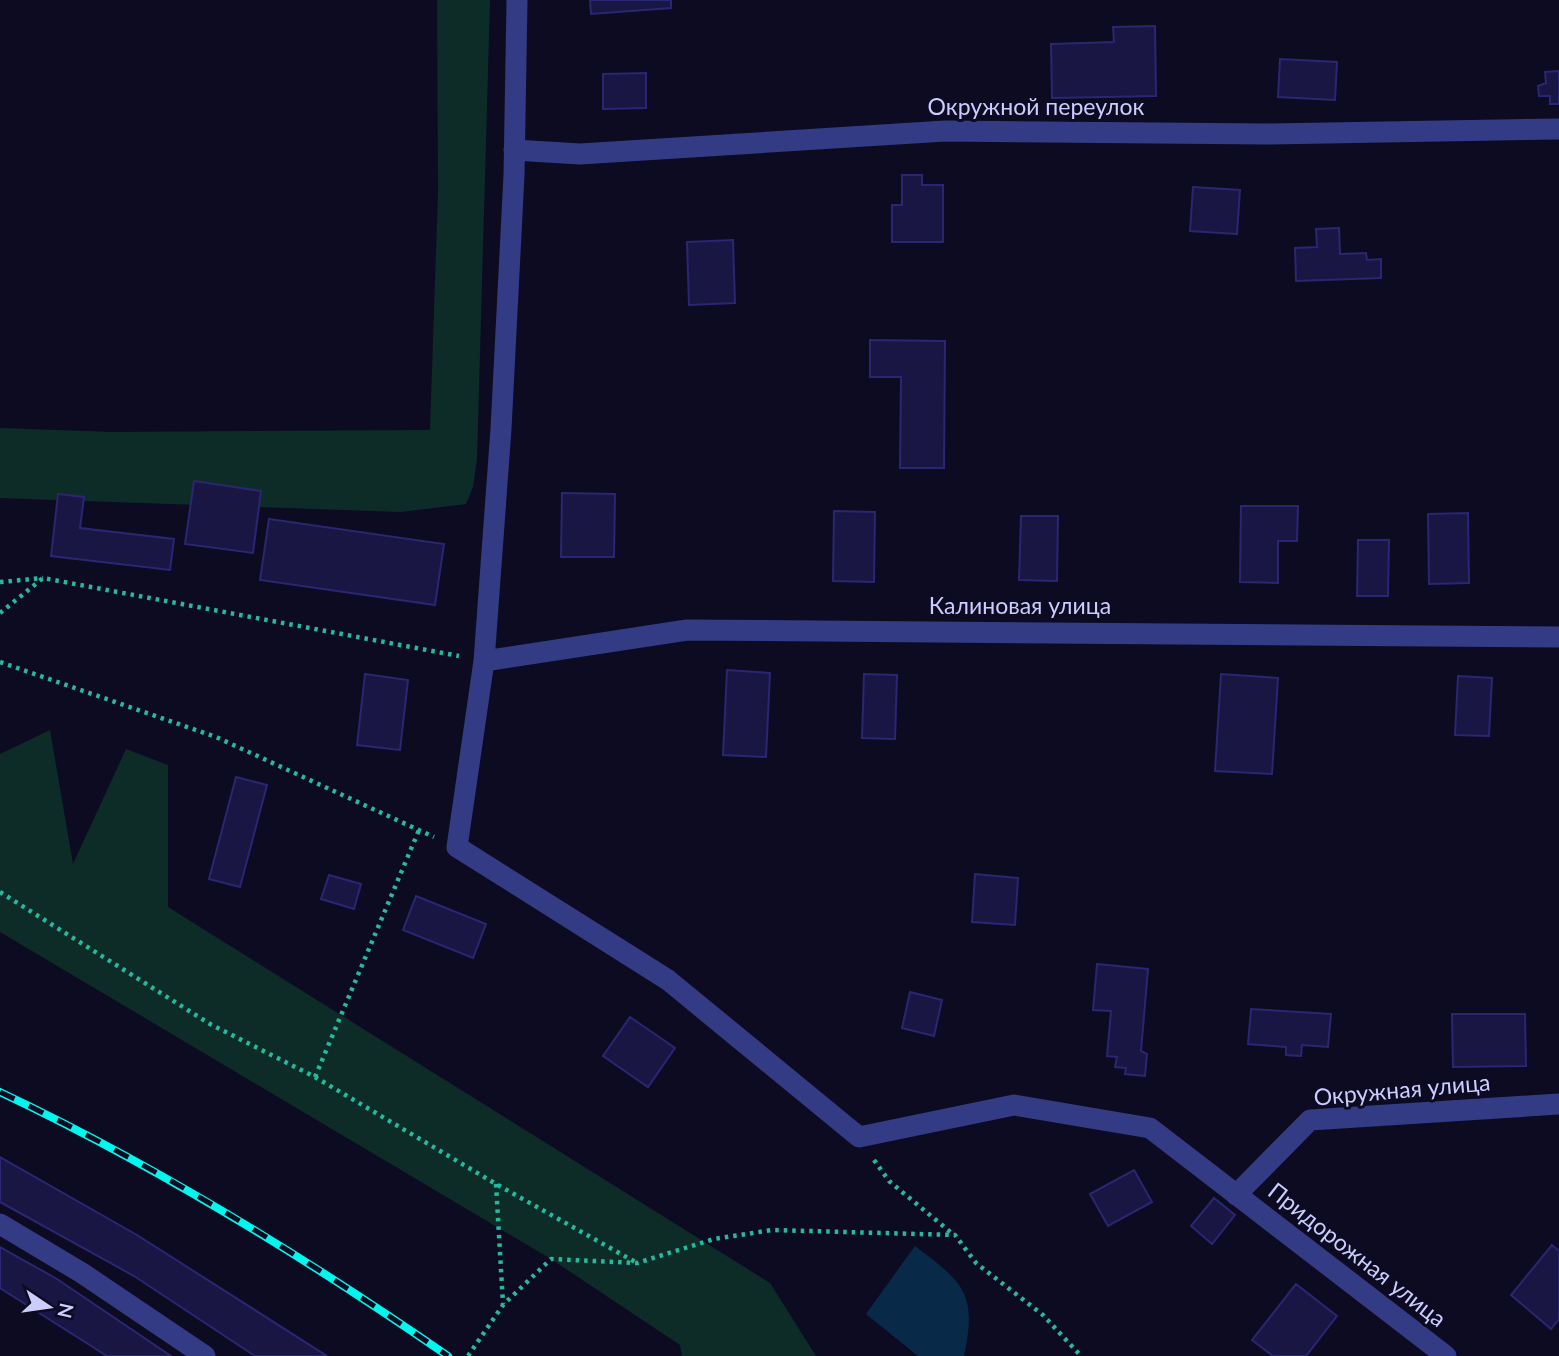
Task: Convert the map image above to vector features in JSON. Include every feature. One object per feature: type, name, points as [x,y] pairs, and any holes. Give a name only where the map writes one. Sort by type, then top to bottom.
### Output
[{"type":"street","points":[[517,0],[514,150],[500,429],[484,661],[457,847],[668,980],[859,1137]]},
{"type":"street","name":"Окружной переулок","points":[[514,150],[593,154],[945,131],[1268,134],[1559,129]]},
{"type":"street","name":"Калиновая улица","points":[[484,661],[687,630],[1559,637]]},
{"type":"street","name":"Окружная улица","points":[[1237,1195],[1310,1121],[1559,1104]]},
{"type":"street","name":"Придорожная улица","points":[[859,1137],[1014,1105],[1150,1128],[1446,1356]]},
{"type":"street","points":[[0,1224],[82,1273],[205,1356]]},
{"type":"path","points":[[0,613],[43,578]]},
{"type":"path","points":[[0,582],[43,578],[484,661]]},
{"type":"path","points":[[0,662],[216,737],[457,847]]},
{"type":"path","points":[[315,1077],[419,830]]},
{"type":"path","points":[[0,892],[210,1024],[315,1077],[496,1184],[637,1263]]},
{"type":"path","points":[[859,1137],[889,1181],[955,1235],[975,1263],[1044,1315],[1081,1356]]},
{"type":"path","points":[[496,1184],[503,1305]]},
{"type":"path","points":[[468,1356],[503,1305],[551,1259],[637,1263],[714,1239],[772,1230],[955,1235]]},
{"type":"green space","points":[[437,0],[490,0],[477,459],[473,487],[466,504],[401,512],[0,498],[0,428],[111,432],[430,430],[438,192]]},
{"type":"green space","points":[[50,730],[73,864],[126,749],[168,765],[168,907],[770,1283],[816,1356],[682,1356],[680,1345],[551,1259],[0,932],[0,754]]},
{"type":"water","points":[[915,1246],[944,1269],[962,1291],[969,1317],[964,1356],[918,1356],[866,1314]]},
{"type":"building","points":[[590,0],[671,0],[671,8],[591,14]]},
{"type":"building","points":[[1155,26],[1156,96],[1052,98],[1051,44],[1114,42],[1113,27]]},
{"type":"building","points":[[1280,59],[1337,62],[1335,100],[1278,97]]},
{"type":"building","points":[[1559,71],[1559,104],[1550,104],[1550,96],[1539,96],[1538,86],[1546,83],[1545,72]]},
{"type":"building","points":[[646,73],[646,108],[603,109],[603,74]]},
{"type":"building","points":[[902,175],[922,175],[922,185],[943,185],[943,242],[892,242],[892,205],[902,205]]},
{"type":"building","points":[[1193,187],[1240,190],[1237,234],[1190,231]]},
{"type":"building","points":[[1339,228],[1340,254],[1366,253],[1367,260],[1381,259],[1381,278],[1296,281],[1295,248],[1317,247],[1316,229]]},
{"type":"building","points":[[733,240],[735,303],[689,305],[687,242]]},
{"type":"building","points":[[870,340],[945,341],[944,468],[900,468],[901,377],[870,377]]},
{"type":"building","points":[[194,481],[261,491],[253,553],[185,544]]},
{"type":"building","points":[[562,493],[615,494],[614,557],[561,557]]},
{"type":"building","points":[[58,494],[84,497],[80,528],[174,539],[170,570],[51,556]]},
{"type":"building","points":[[1241,506],[1298,506],[1297,541],[1278,541],[1278,583],[1240,582]]},
{"type":"building","points":[[834,511],[875,512],[874,582],[833,581]]},
{"type":"building","points":[[1468,513],[1469,583],[1429,584],[1428,514]]},
{"type":"building","points":[[1021,516],[1058,516],[1057,581],[1019,580]]},
{"type":"building","points":[[269,519],[444,544],[435,605],[260,580]]},
{"type":"building","points":[[1358,540],[1389,540],[1388,596],[1357,596]]},
{"type":"building","points":[[727,670],[770,673],[766,757],[723,755]]},
{"type":"building","points":[[365,674],[408,680],[400,750],[357,745]]},
{"type":"building","points":[[864,674],[897,675],[895,739],[862,738]]},
{"type":"building","points":[[1221,674],[1278,678],[1272,774],[1215,771]]},
{"type":"building","points":[[1458,676],[1492,678],[1489,736],[1455,735]]},
{"type":"building","points":[[236,777],[267,785],[240,887],[209,879]]},
{"type":"building","points":[[975,874],[1018,878],[1015,925],[972,922]]},
{"type":"building","points":[[329,875],[361,884],[354,909],[321,899]]},
{"type":"building","points":[[416,896],[486,924],[473,958],[403,930]]},
{"type":"building","points":[[1097,964],[1148,969],[1141,1051],[1147,1054],[1145,1076],[1125,1074],[1126,1068],[1115,1067],[1117,1057],[1107,1056],[1111,1011],[1093,1010]]},
{"type":"building","points":[[910,992],[942,1000],[934,1036],[902,1028]]},
{"type":"building","points":[[1251,1009],[1331,1014],[1328,1047],[1302,1045],[1301,1056],[1286,1055],[1286,1047],[1248,1044]]},
{"type":"building","points":[[1452,1014],[1525,1014],[1526,1066],[1453,1067]]},
{"type":"building","points":[[630,1017],[675,1048],[648,1087],[603,1056]]},
{"type":"building","points":[[0,1157],[137,1235],[327,1356],[255,1356],[134,1276],[0,1202]]},
{"type":"building","points":[[1134,1170],[1152,1202],[1108,1226],[1090,1194]]},
{"type":"building","points":[[1214,1198],[1235,1215],[1212,1244],[1191,1226]]},
{"type":"building","points":[[1552,1245],[1559,1251],[1559,1319],[1551,1329],[1511,1295]]},
{"type":"building","points":[[0,1247],[57,1279],[171,1356],[107,1356],[0,1288]]},
{"type":"building","points":[[1296,1284],[1337,1316],[1306,1356],[1273,1356],[1252,1340]]},
{"type":"railway","points":[[0,1092],[116,1151],[230,1215],[448,1356]]}]
